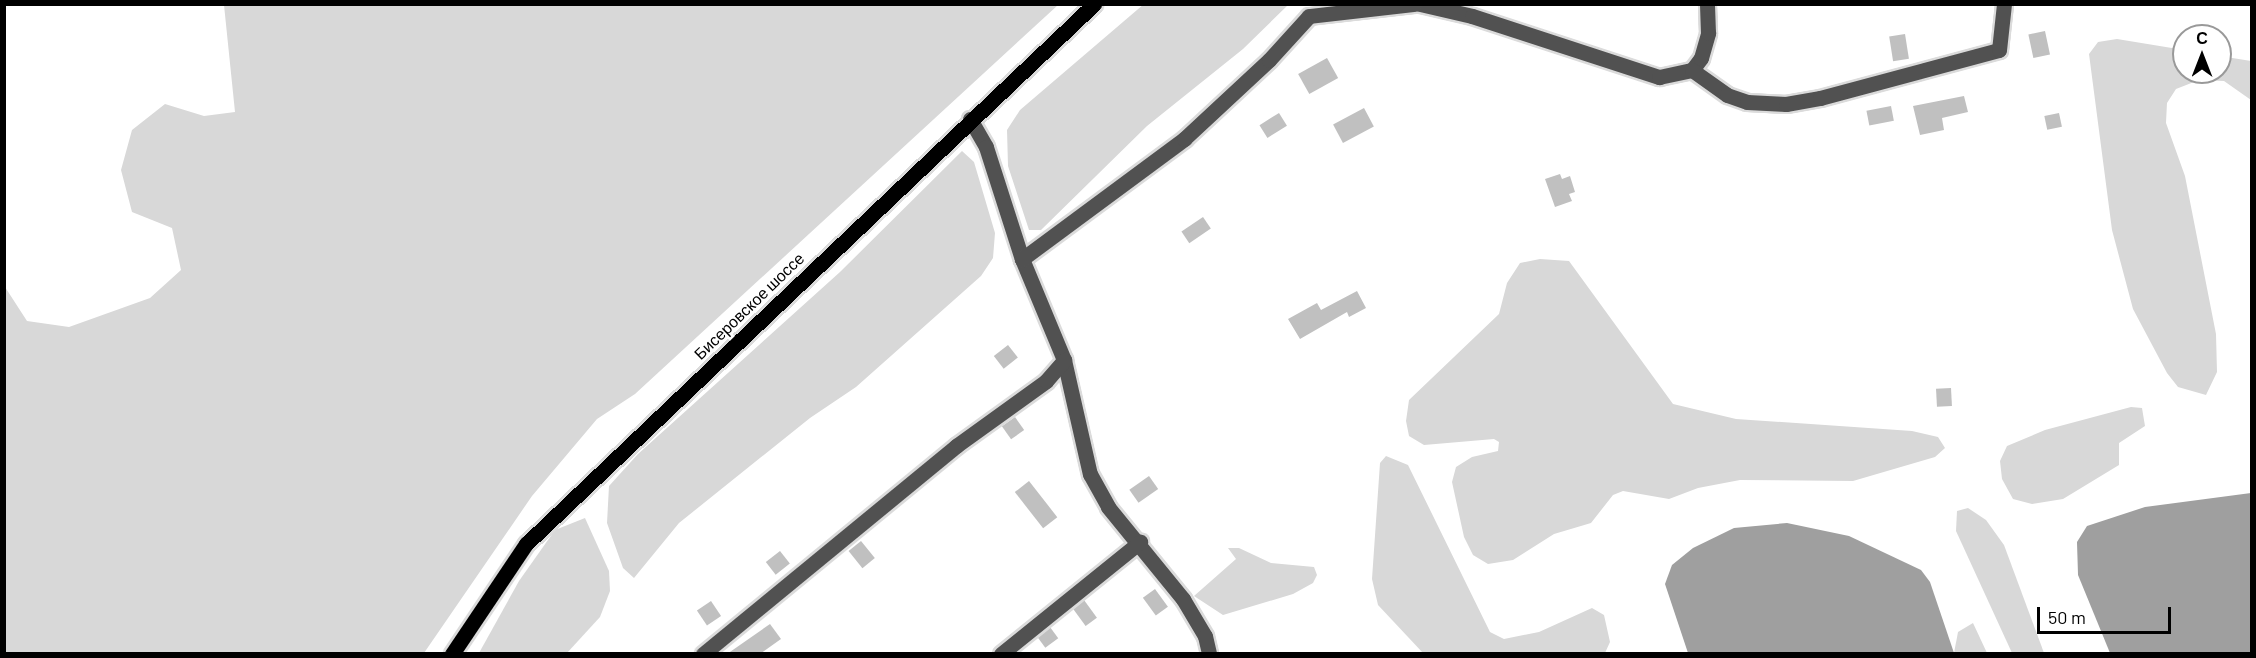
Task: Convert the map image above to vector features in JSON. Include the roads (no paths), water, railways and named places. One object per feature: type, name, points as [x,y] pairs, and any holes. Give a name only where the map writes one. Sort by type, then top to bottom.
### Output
[{"type":"main road","name":"Бисеровское шоссе","points":[[452,654],[526,544],[970,119],[1094,4]]},
{"type":"street","points":[[1022,259],[1184,139],[1269,60],[1311,10],[1414,4]]},
{"type":"street","points":[[1420,4],[1472,16],[1659,77],[1692,70],[1701,58],[1708,33],[1707,4]]},
{"type":"street","points":[[1692,70],[1727,95],[1747,102],[1786,104],[1820,99],[1999,50],[2004,4]]},
{"type":"street","points":[[970,119],[986,147],[1022,259],[1064,360],[1090,474],[1108,507],[1140,542],[1183,599],[1205,636],[1209,654]]},
{"type":"street","points":[[703,654],[956,446],[1046,381],[1064,360]]},
{"type":"street","points":[[1001,654],[1140,542]]}]
